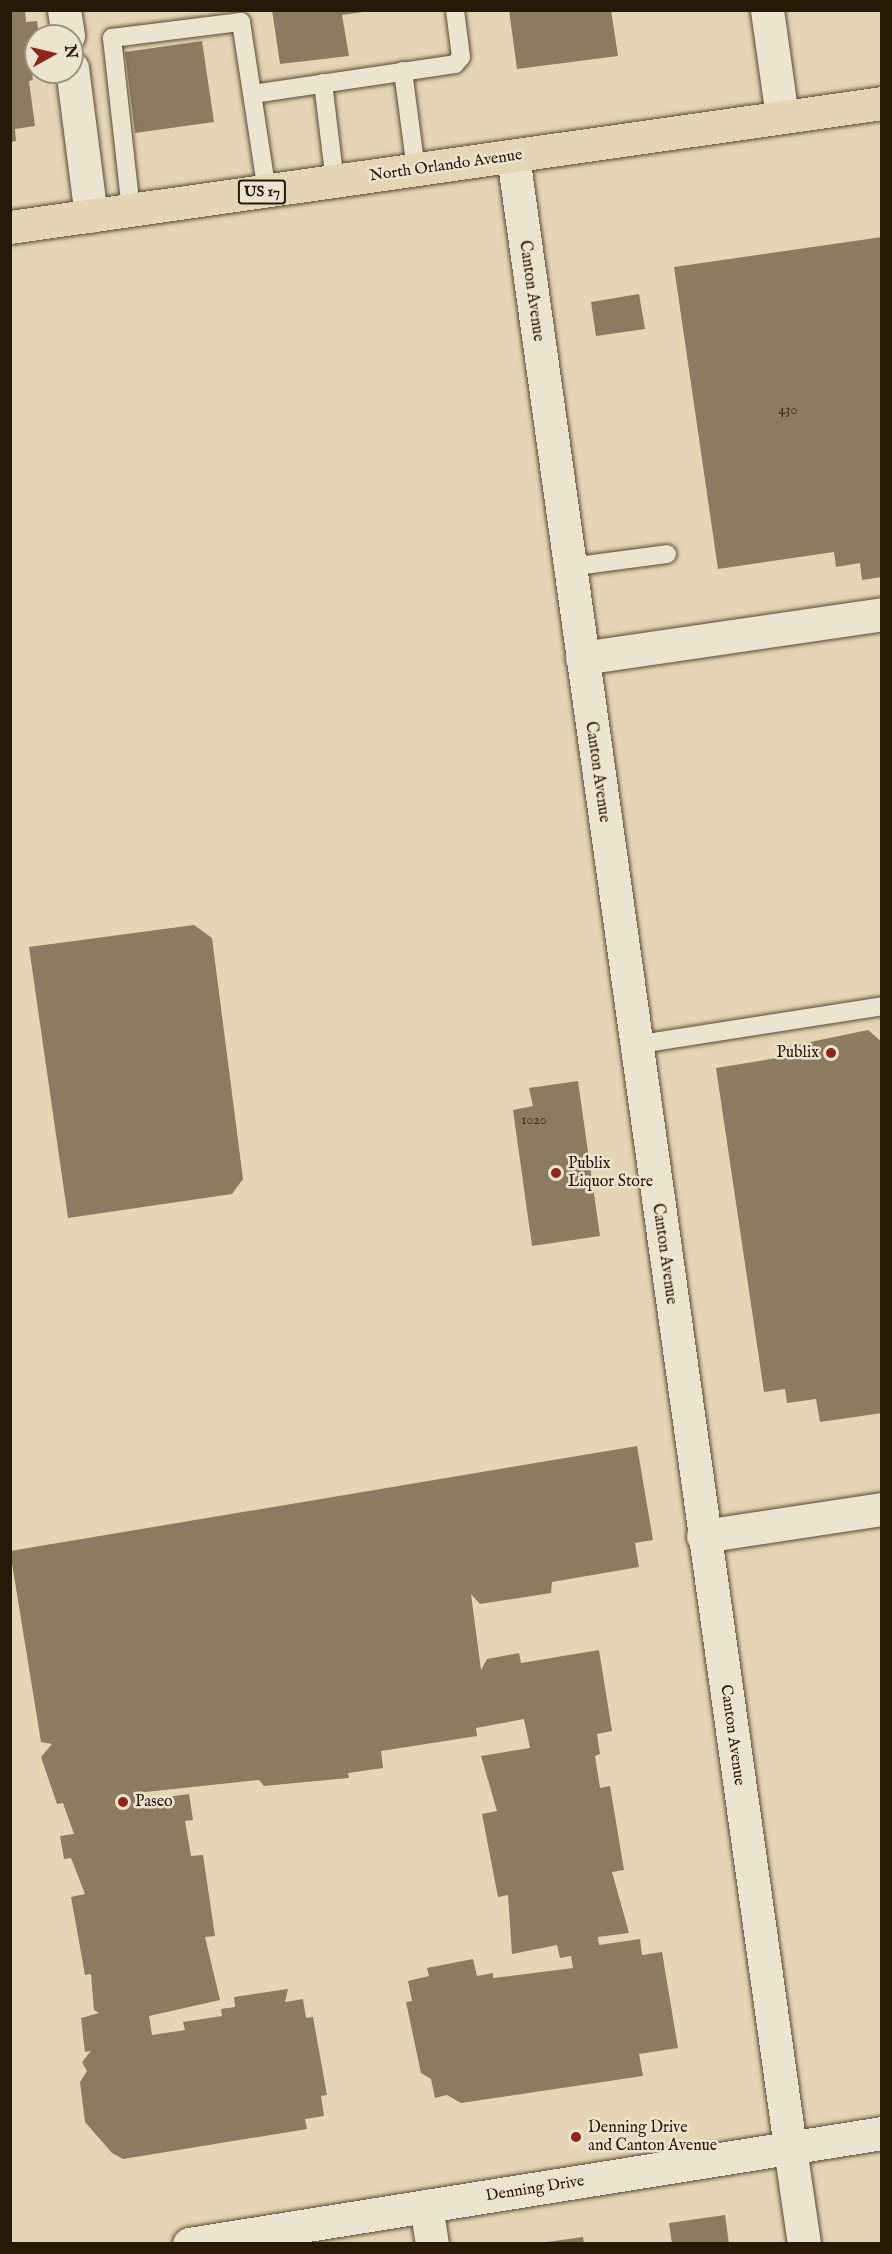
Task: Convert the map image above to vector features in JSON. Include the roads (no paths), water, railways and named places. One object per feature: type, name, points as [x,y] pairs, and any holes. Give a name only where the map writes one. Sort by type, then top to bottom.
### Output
[{"type":"main road","name":"North Orlando Avenue","points":[[10,227],[882,103]]},
{"type":"street","points":[[767,10],[782,117]]},
{"type":"street","points":[[74,84],[91,216]]},
{"type":"street","name":"Canton Avenue","points":[[513,156],[634,1045],[804,2244]]},
{"type":"street","points":[[582,658],[882,614]]},
{"type":"street","points":[[703,1536],[882,1509]]},
{"type":"street","name":"Denning Drive","points":[[189,2244],[882,2133]]},
{"type":"street","points":[[426,2206],[432,2244]]},
{"type":"lane","points":[[253,94],[460,61],[455,10]]},
{"type":"lane","points":[[131,210],[110,39],[241,22],[267,192]]},
{"type":"lane","points":[[404,71],[416,170]]},
{"type":"lane","points":[[322,83],[335,182]]},
{"type":"lane","points":[[570,567],[667,554]]},
{"type":"lane","points":[[634,1045],[882,1006]]},
{"type":"place","name":"Publix","points":[[831,1053]]},
{"type":"place","name":"Publix Liquor Store","points":[[556,1173]]},
{"type":"place","name":"Paseo","points":[[123,1802]]},
{"type":"place","name":"Denning Drive and Canton Avenue","points":[[576,2137]]}]
